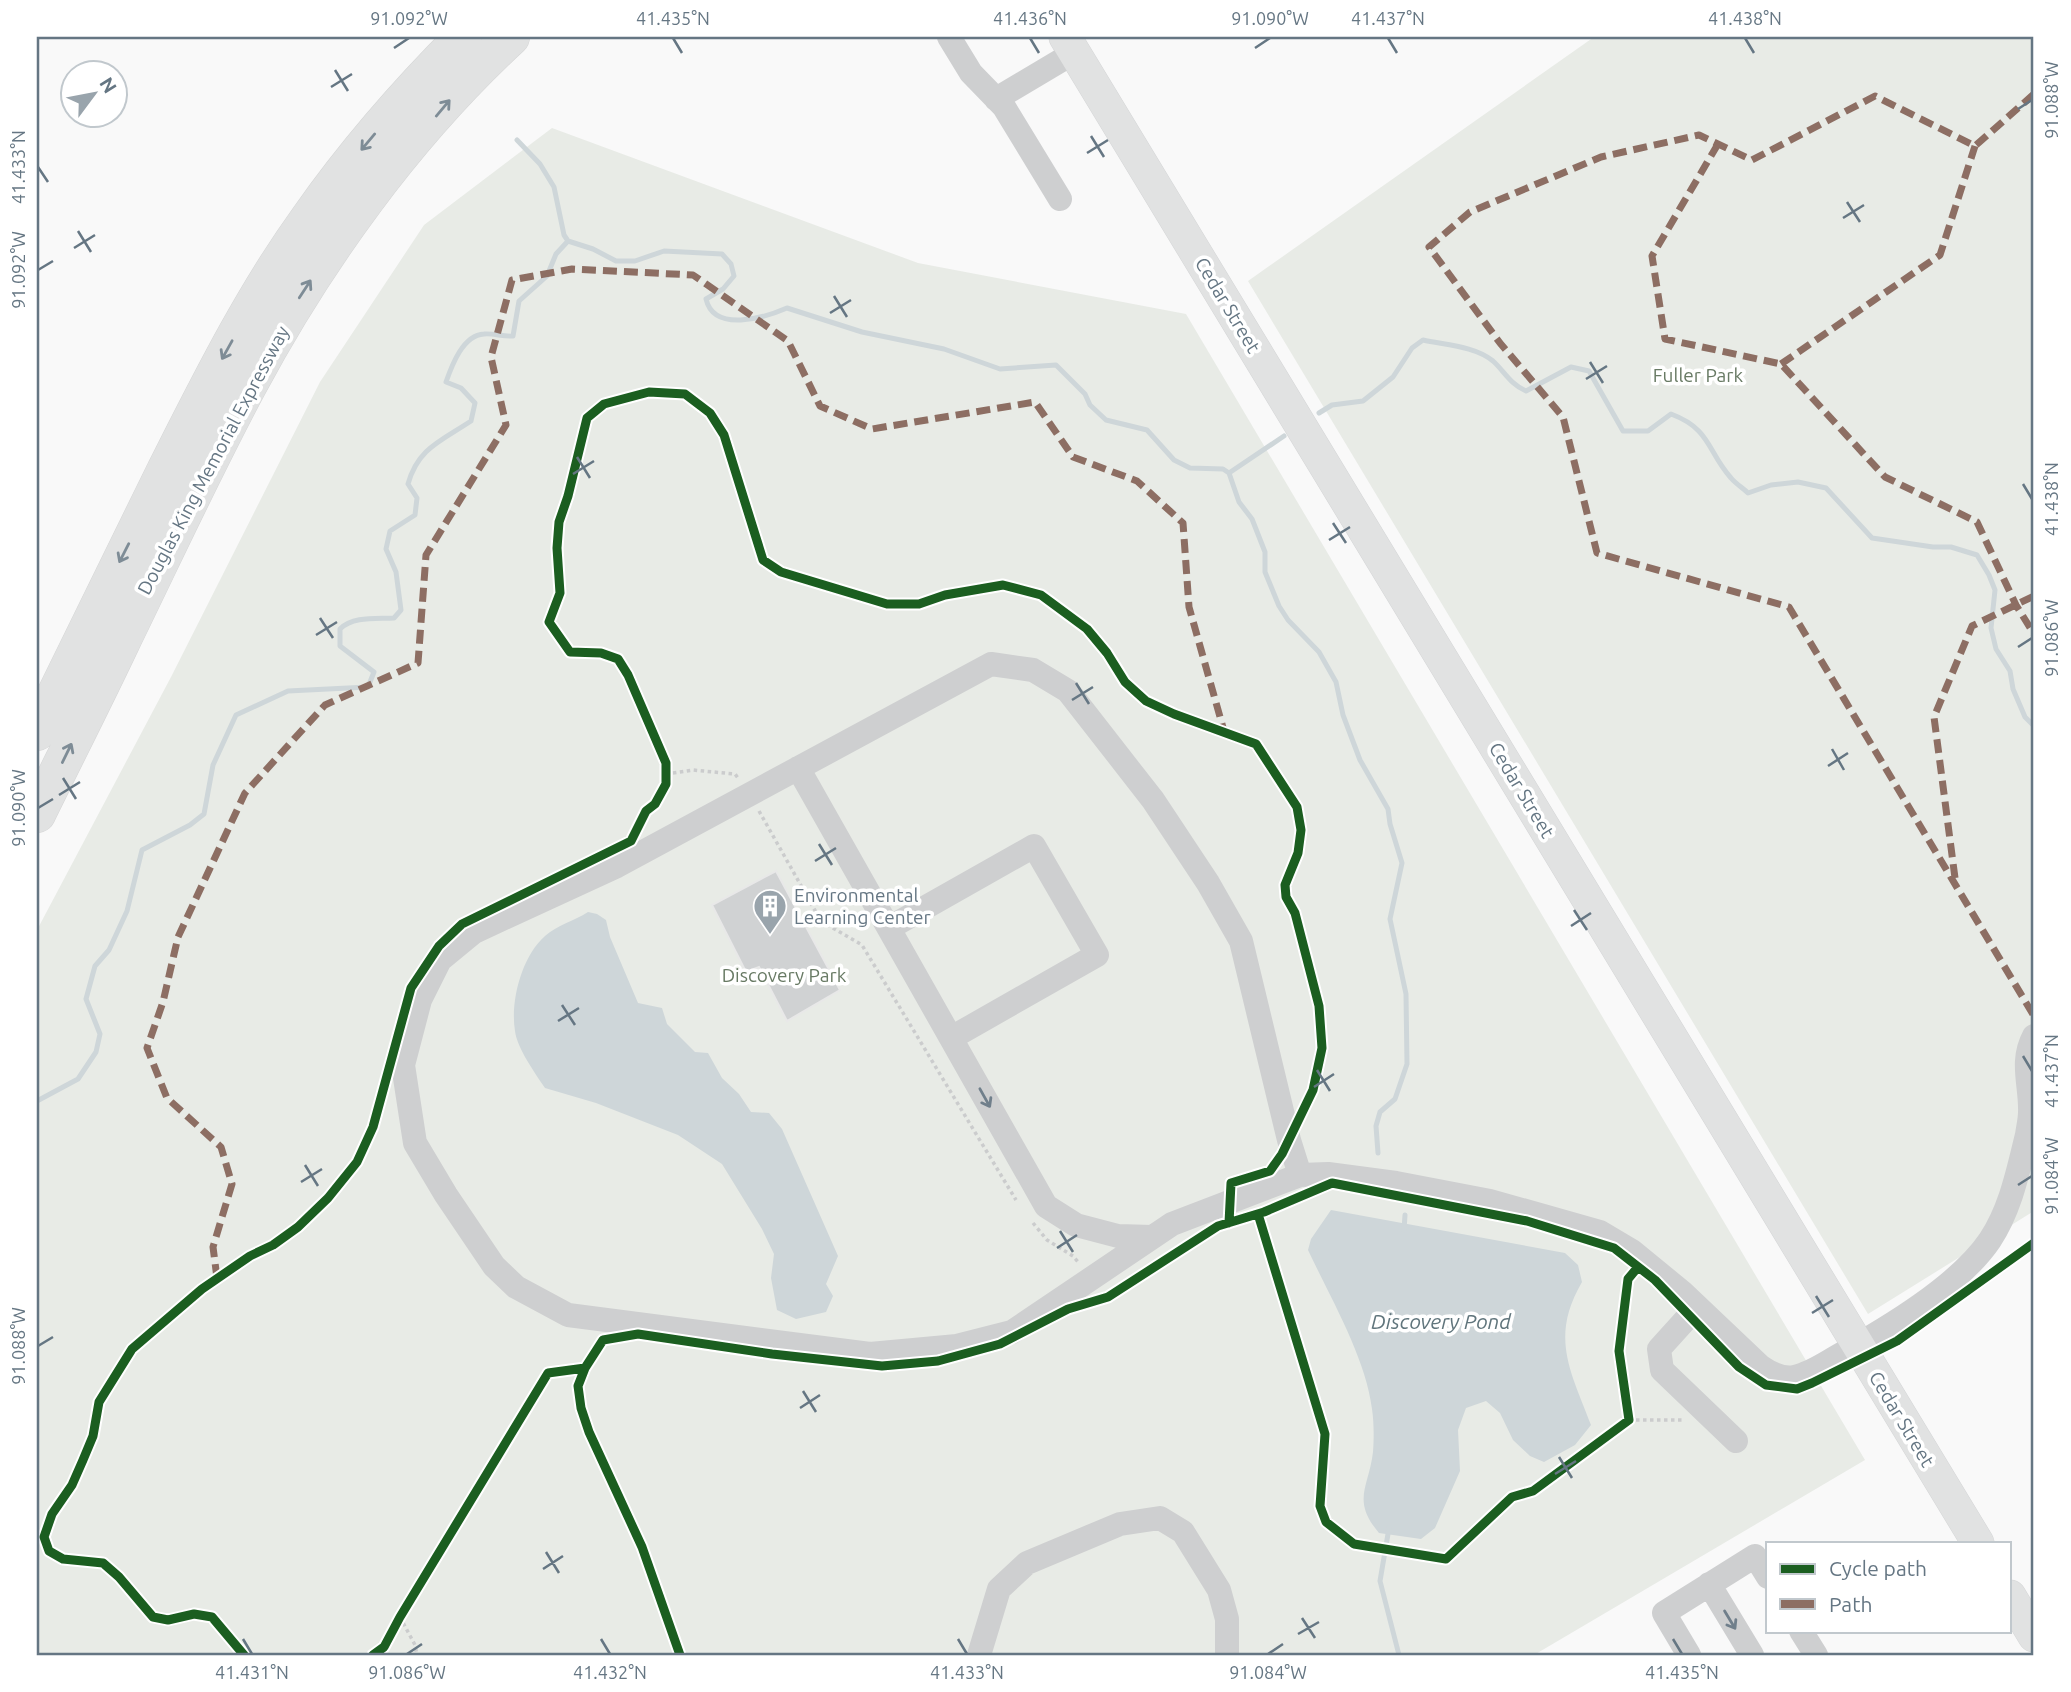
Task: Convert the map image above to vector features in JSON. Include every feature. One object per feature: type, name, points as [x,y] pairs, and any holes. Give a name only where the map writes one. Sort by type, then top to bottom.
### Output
[{"type":"highway","name":"Douglas King Memorial Expressway","points":[[37,732],[226,351],[277,267],[308,219],[347,167],[425,75],[463,37]]},
{"type":"highway","name":"Douglas King Memorial Expressway","points":[[37,814],[204,471],[248,385],[296,304],[343,231],[390,169],[451,98],[511,37]]},
{"type":"main road","name":"Cedar Street","points":[[1070,44],[1977,1542]]},
{"type":"main road","points":[[2011,1598],[2034,1636]]},
{"type":"lane","points":[[949,37],[971,73],[1004,107],[1060,199]]},
{"type":"lane","points":[[996,99],[1070,44]]},
{"type":"lane","points":[[1300,1175],[1289,1140],[1241,941],[1208,883],[1153,800],[1068,691],[1033,670],[991,664],[617,866],[474,932],[440,960],[420,1000],[402,1065],[415,1143],[446,1195],[494,1266],[516,1287],[568,1315],[870,1354],[957,1346],[1012,1332],[1172,1224],[1300,1175],[1328,1174],[1396,1183],[1490,1201],[1600,1232],[1632,1251],[1760,1366],[1770,1373],[1795,1377],[1858,1345],[1931,1297],[1952,1280],[1988,1241],[2002,1219],[2013,1192],[2031,1128],[2026,1070],[2028,1051],[2034,1036]]},
{"type":"lane","points":[[799,768],[1046,1206],[1076,1225],[1118,1236],[1152,1237]]},
{"type":"lane","points":[[889,928],[1034,846],[1097,955],[951,1038]]},
{"type":"lane","points":[[1697,1307],[1659,1349],[1662,1370],[1736,1441]]},
{"type":"lane","points":[[979,1655],[999,1589],[1027,1563],[1120,1524],[1160,1518],[1183,1532],[1219,1590],[1227,1619],[1227,1655]]},
{"type":"lane","points":[[1689,1655],[1664,1613],[1755,1556],[1766,1574]]},
{"type":"lane","points":[[1709,1584],[1752,1655]]},
{"type":"lane","points":[[1802,1632],[1816,1655]]},
{"type":"path","points":[[666,762],[666,779],[693,770],[735,774],[750,794],[821,921],[862,945],[1018,1203]]},
{"type":"path","points":[[1030,1220],[1047,1240],[1073,1256],[1092,1278]]},
{"type":"path","points":[[1627,1406],[1629,1419]]},
{"type":"path","points":[[1619,1427],[1629,1419],[1714,1420]]},
{"type":"path","points":[[395,1627],[407,1605]]},
{"type":"path","points":[[400,1617],[415,1645],[417,1655]]},
{"type":"green space","name":"Fuller Park","points":[[1594,37],[2034,37],[2034,1211],[1868,1314],[1248,281]]},
{"type":"green space","name":"Discovery Park","points":[[552,128],[918,263],[1186,314],[1865,1460],[1534,1655],[37,1655],[37,930],[171,677],[320,382],[424,225]]},
{"type":"water","points":[[588,912],[606,920],[610,937],[638,1003],[662,1008],[667,1024],[695,1052],[708,1053],[722,1078],[739,1094],[751,1112],[769,1113],[782,1129],[838,1256],[826,1284],[833,1296],[826,1312],[796,1319],[777,1310],[771,1278],[774,1254],[762,1229],[722,1164],[678,1135],[596,1103],[545,1088],[527,1060],[516,1038],[514,1019],[516,993],[524,967],[545,936]]},
{"type":"water","name":"Discovery Pond","points":[[1331,1210],[1565,1253],[1578,1265],[1582,1282],[1572,1302],[1565,1337],[1570,1370],[1591,1425],[1575,1445],[1544,1462],[1530,1456],[1513,1440],[1500,1413],[1486,1401],[1466,1408],[1458,1430],[1460,1471],[1435,1528],[1421,1539],[1379,1533],[1366,1511],[1364,1493],[1374,1442],[1373,1414],[1368,1389],[1346,1328],[1308,1250],[1311,1239]]},
{"type":"building","name":"Environmental Learning Center","points":[[776,871],[840,990],[787,1021],[759,967],[746,972],[712,905]]},
{"type":"waterway","points":[[517,140],[540,164],[554,187],[564,235],[568,241],[593,249],[616,261],[635,261],[664,251],[722,254],[731,264],[734,276],[723,289],[706,299],[711,310],[719,316],[729,319],[753,319],[787,308],[862,332],[944,349],[1000,369],[1056,365],[1106,420],[1147,430],[1174,460],[1190,468],[1223,469],[1229,473],[1239,502],[1252,519],[1265,552],[1265,572],[1279,606],[1288,620],[1319,652],[1336,682],[1343,715],[1360,760],[1388,809],[1402,863],[1390,919],[1406,994],[1407,1064],[1395,1099],[1380,1112],[1376,1126],[1378,1153]]},
{"type":"waterway","points":[[37,1101],[78,1079],[96,1052],[100,1034],[86,999],[95,966],[109,950],[127,911],[142,850],[190,825],[204,814],[213,765],[236,715],[288,691],[368,687],[374,672],[340,646],[340,629],[358,620],[394,618],[401,610],[396,572],[386,549],[390,531],[415,515],[417,498],[408,484],[418,462],[432,446],[471,421],[475,403],[461,388],[446,382],[452,367],[464,345],[477,336],[513,336],[519,301],[547,276],[556,254],[568,241]]},
{"type":"waterway","points":[[1319,413],[1332,405],[1363,401],[1393,377],[1412,348],[1423,340],[1478,352],[1493,361],[1516,385],[1526,391],[1571,367],[1589,371],[1623,431],[1648,431],[1671,414],[1684,420],[1701,434],[1723,468],[1748,493],[1771,485],[1798,482],[1826,488],[1872,538],[1951,547],[1977,555],[1995,590],[1991,628],[1996,649],[2010,671],[2013,689],[2025,717],[2034,726]]},
{"type":"waterway","points":[[1229,473],[1284,436]]},
{"type":"waterway","points":[[1404,1230],[1405,1215]]},
{"type":"waterway","points":[[1389,1528],[1380,1581],[1399,1655]]},
{"type":"marked path","points":[[2034,94],[1975,146],[1875,96],[1752,160],[1699,135],[1601,157],[1470,212],[1429,247],[1500,343],[1563,417],[1597,553],[1789,607],[2034,1016]]},
{"type":"marked path","points":[[1718,144],[1652,256],[1665,339],[1781,364],[1885,477],[1977,522],[2016,605],[2034,634]]},
{"type":"marked path","points":[[1781,364],[1940,255],[1975,146]]},
{"type":"marked path","points":[[217,1278],[213,1247],[232,1184],[221,1147],[167,1098],[147,1048],[163,1002],[178,937],[245,793],[325,705],[418,663],[426,555],[506,425],[491,357],[512,280],[572,269],[693,275],[788,341],[820,406],[872,429],[1035,402],[1073,457],[1137,481],[1183,523],[1189,607],[1224,731]]},
{"type":"marked path","points":[[1955,878],[1934,717],[1972,626],[2034,596]]},
{"type":"cycle path","points":[[244,1655],[212,1617],[194,1614],[168,1620],[153,1617],[119,1577],[103,1563],[63,1559],[49,1551],[44,1537],[52,1514],[72,1485],[93,1436],[99,1402],[132,1349],[202,1289],[298,1227],[328,1198],[357,1162],[373,1127],[411,988],[439,946],[462,924],[631,841],[646,811],[655,804],[666,784],[666,763],[628,675],[618,659],[601,653],[570,652],[549,622],[560,593],[557,548],[559,522],[587,418],[604,404],[649,392],[685,394],[710,413],[724,435],[763,560],[781,572],[887,604],[919,604],[945,595],[1003,585],[1041,595],[1087,629],[1107,653],[1125,682],[1146,701],[1256,744],[1297,807],[1301,830],[1298,853],[1285,885],[1286,897],[1295,913],[1319,1006],[1322,1048],[1313,1090],[1282,1154],[1270,1171],[1231,1183],[1229,1223]]},
{"type":"cycle path","points":[[373,1655],[384,1647],[548,1373],[585,1368],[603,1340],[638,1334],[772,1354],[882,1366],[938,1361],[1000,1344],[1068,1309],[1108,1297],[1218,1226],[1264,1212],[1332,1183],[1527,1221],[1614,1248],[1655,1280],[1739,1367],[1766,1385],[1797,1389],[1897,1341],[2034,1243]]},
{"type":"cycle path","points":[[1258,1214],[1325,1434],[1320,1506],[1326,1522],[1354,1544],[1446,1559],[1512,1497],[1533,1491],[1629,1420],[1619,1351],[1628,1279],[1638,1267]]},
{"type":"cycle path","points":[[585,1368],[578,1386],[581,1408],[589,1432],[642,1547],[680,1655]]},
{"type":"place","name":"Environmental Learning Center","points":[[770,936]]}]
